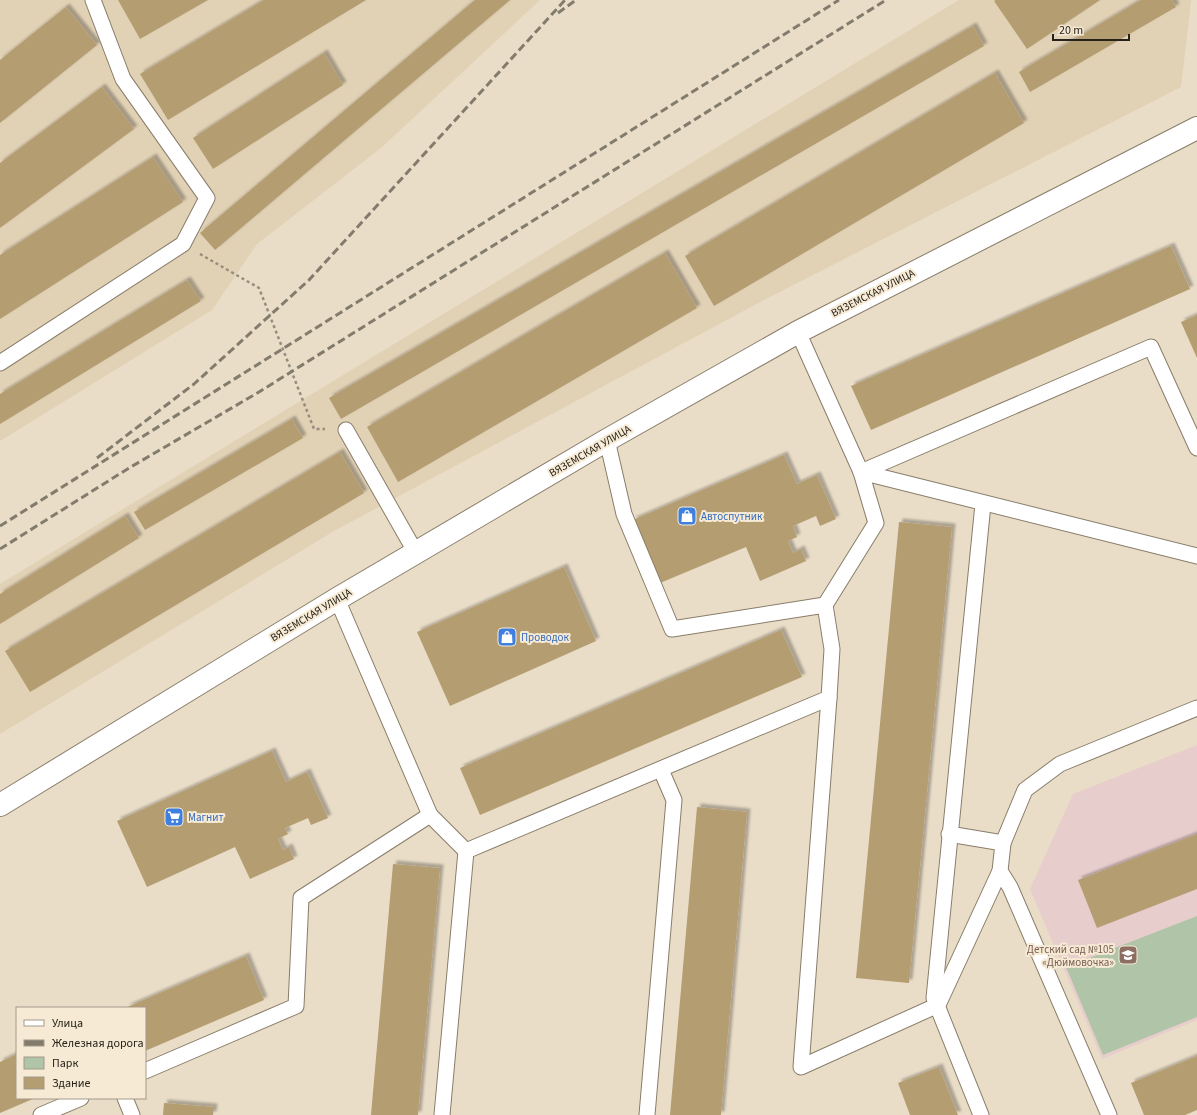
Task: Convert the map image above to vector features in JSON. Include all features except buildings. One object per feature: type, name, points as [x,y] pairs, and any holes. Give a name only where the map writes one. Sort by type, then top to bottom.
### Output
[{"type":"street","name":"ВЯЗЕМСКАЯ УЛИЦА","points":[[0,804],[337,599],[607,440],[798,332],[1197,128]]},
{"type":"lane","points":[[0,363],[183,244],[207,198],[123,78],[93,0]]},
{"type":"lane","points":[[798,332],[862,472],[876,523],[825,605],[832,649],[801,1068],[938,1005],[1000,871],[1003,843],[1025,790],[1060,764],[1197,708]]},
{"type":"lane","points":[[862,472],[1151,347],[1197,448]]},
{"type":"lane","points":[[346,430],[416,553]]},
{"type":"lane","points":[[607,440],[624,514],[672,629],[825,605]]},
{"type":"lane","points":[[862,472],[983,504],[1197,556]]},
{"type":"lane","points":[[981,1115],[934,998],[949,834],[983,504]]},
{"type":"lane","points":[[337,599],[430,815],[466,851]]},
{"type":"lane","points":[[466,851],[829,698]]},
{"type":"lane","points":[[647,1115],[674,800],[661,770]]},
{"type":"lane","points":[[146,1071],[296,1006],[301,898],[430,815]]},
{"type":"lane","points":[[949,834],[1003,843]]},
{"type":"lane","points":[[442,1115],[466,851]]},
{"type":"lane","points":[[1000,871],[1010,887],[1109,1115]]},
{"type":"lane","points":[[41,1115],[79,1099]]},
{"type":"lane","points":[[125,1099],[132,1115]]},
{"type":"path","points":[[183,244],[259,288],[314,429],[346,430]]},
{"type":"shaded area","points":[[0,0],[540,0],[381,148],[257,244],[212,310],[0,441]]},
{"type":"shaded area","points":[[959,0],[1193,0],[1191,1],[1181,87],[762,301],[334,531],[0,734],[0,584]]},
{"type":"shaded area","name":"Детский сад №105 «Дюймовочка»","points":[[1197,745],[1197,1020],[1102,1059],[1030,889],[1073,794]]},
{"type":"green space","points":[[1197,916],[1197,1017],[1103,1055],[1066,967]]},
{"type":"railway","points":[[97,458],[194,384],[309,280],[565,0]]},
{"type":"railway","points":[[558,13],[576,0]]},
{"type":"railway","points":[[0,526],[839,0]]},
{"type":"railway","points":[[0,549],[129,468],[259,392],[886,0]]},
{"type":"place","name":"Автоспутник","points":[[687,516]]},
{"type":"place","name":"Проводок","points":[[507,637]]},
{"type":"place","name":"Магнит","points":[[174,817]]},
{"type":"place","name":"Детский сад №105 «Дюймовочка»","points":[[1128,955]]}]
